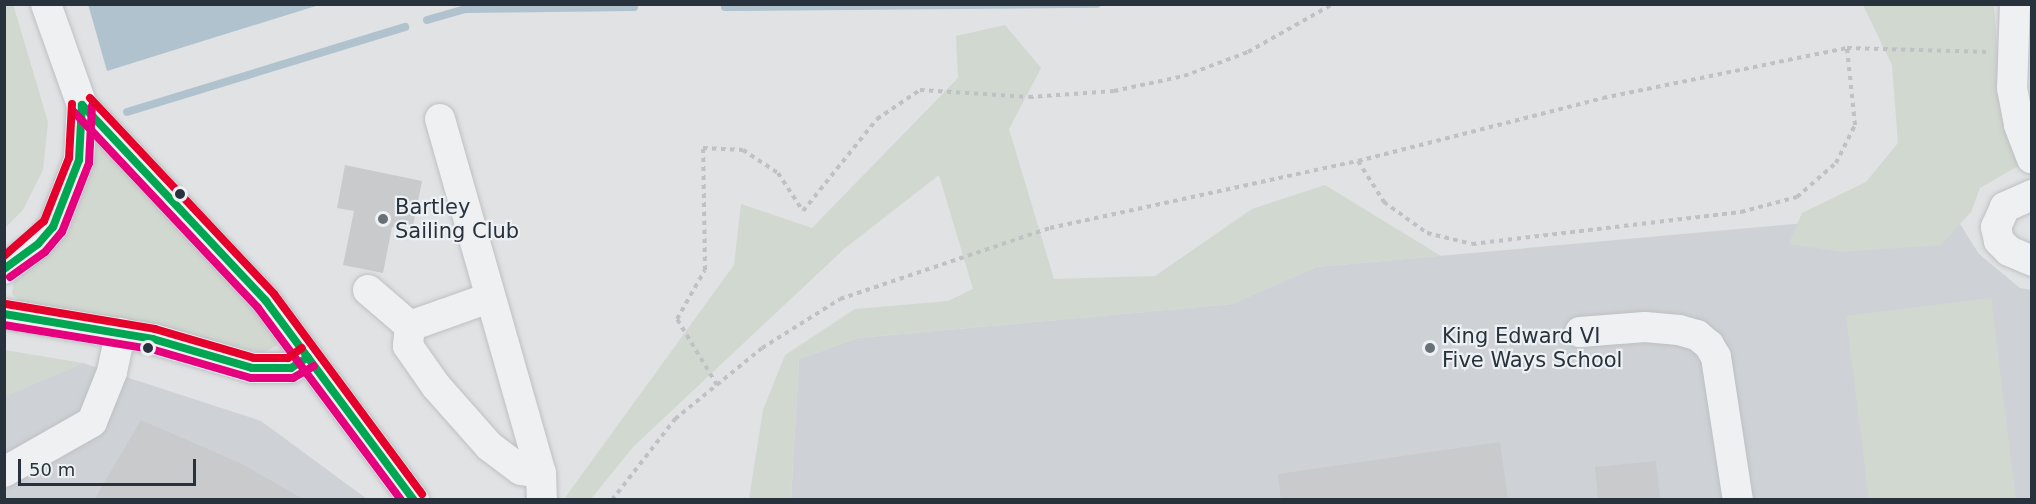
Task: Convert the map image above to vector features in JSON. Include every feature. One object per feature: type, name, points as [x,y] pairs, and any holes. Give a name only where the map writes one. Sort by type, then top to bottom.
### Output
[{"type":"street","points":[[4,269],[38,244],[53,227],[79,160],[82,105],[46,4]]},
{"type":"street","points":[[2015,4],[2012,88],[2019,125],[2031,159]]},
{"type":"street","points":[[82,105],[266,301],[414,500]]},
{"type":"street","points":[[440,119],[541,486]]},
{"type":"street","points":[[2031,195],[2005,207],[1996,227],[1999,241],[2009,251],[2031,261]]},
{"type":"street","points":[[368,290],[410,326]]},
{"type":"street","points":[[410,326],[489,298]]},
{"type":"street","points":[[4,314],[120,333],[252,368],[291,368],[308,357]]},
{"type":"street","points":[[410,326],[408,346],[436,386],[489,446],[541,486]]},
{"type":"street","points":[[1580,332],[1645,327],[1679,330],[1697,335],[1709,345],[1716,357],[1737,500]]},
{"type":"street","points":[[4,472],[92,422],[112,372],[120,333]]},
{"type":"path","points":[[717,385],[677,319],[705,270],[703,148],[743,150],[778,173],[803,211],[877,119],[920,90],[1029,98],[1114,91],[1184,76],[1248,52],[1333,4]]},
{"type":"path","points":[[612,500],[675,419],[762,348],[840,298],[1050,228],[1358,161],[1603,98],[1847,48],[1923,47],[2012,54]]},
{"type":"path","points":[[1358,161],[1384,202],[1427,233],[1472,244],[1741,212],[1797,197],[1836,163],[1855,125],[1847,48]]},
{"type":"shaded area","points":[[13,4],[48,122],[43,170],[23,210],[5,228],[4,5]]},
{"type":"shaded area","points":[[1863,5],[1994,5],[2003,124],[2018,166],[1980,188],[1971,212],[1941,245],[1842,252],[1789,244],[1802,213],[1866,182],[1898,143],[1892,65]]},
{"type":"shaded area","points":[[1005,25],[1041,68],[1009,129],[1054,279],[1155,276],[1252,209],[1325,185],[1441,256],[1316,267],[1232,304],[858,338],[799,359],[791,499],[749,499],[763,410],[785,355],[855,309],[948,301],[973,289],[939,175],[844,249],[633,447],[591,499],[564,499],[734,265],[741,204],[812,228],[958,78],[956,36]]},
{"type":"shaded area","points":[[100,137],[261,314],[278,345],[262,353],[137,321],[20,302],[12,294],[14,280],[77,203]]},
{"type":"shaded area","name":"King Edward VI Five Ways School","points":[[1951,210],[1979,254],[2020,288],[2031,290],[2031,499],[791,500],[799,359],[858,338],[1232,304],[1316,267]]},
{"type":"shaded area","points":[[1991,298],[2016,499],[1869,499],[1846,316]]},
{"type":"shaded area","points":[[5,350],[83,363],[5,396]]},
{"type":"shaded area","points":[[83,363],[261,421],[367,499],[5,500],[5,396]]},
{"type":"water","points":[[88,4],[319,4],[319,5],[107,71]]},
{"type":"building","name":"Bartley Sailing Club","points":[[345,165],[422,181],[412,231],[392,227],[383,273],[343,265],[354,211],[337,208]]},
{"type":"building","points":[[141,420],[240,463],[305,500],[94,500]]},
{"type":"building","points":[[1500,442],[1508,500],[1281,500],[1278,474]]},
{"type":"building","points":[[1656,461],[1660,500],[1598,500],[1595,467]]},
{"type":"waterway","points":[[725,7],[1097,4]]},
{"type":"waterway","points":[[427,20],[465,9],[634,7]]},
{"type":"waterway","points":[[127,112],[405,27]]},
{"type":"transit line","points":[[90,98],[274,294],[422,494]]},
{"type":"transit line","points":[[4,256],[44,221],[69,158],[72,104]]},
{"type":"transit line","points":[[82,105],[266,301],[414,500]]},
{"type":"transit line","points":[[4,269],[38,244],[53,227],[79,160],[82,105]]},
{"type":"transit line","points":[[10,277],[45,252],[62,232],[89,163],[92,106]]},
{"type":"transit line","points":[[74,112],[258,308],[401,500]]},
{"type":"transit line","points":[[6,304],[155,329],[254,358],[288,358],[302,348]]},
{"type":"transit line","points":[[4,314],[153,339],[252,368],[291,368],[308,357]]},
{"type":"transit line","points":[[4,325],[151,349],[251,378],[293,378],[314,366]]},
{"type":"place","name":"Bartley Sailing Club","points":[[383,219]]},
{"type":"place","name":"King Edward VI Five Ways School","points":[[1430,348]]}]
